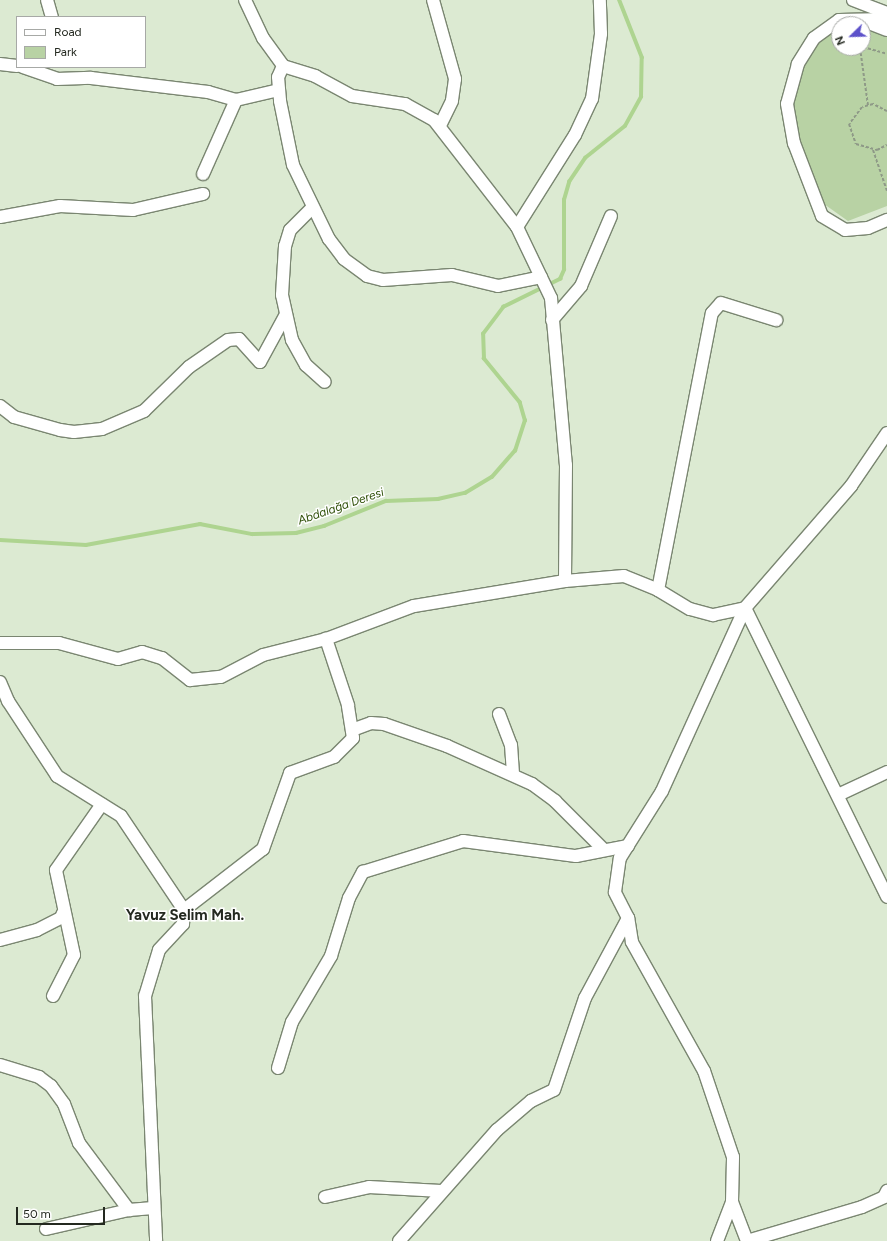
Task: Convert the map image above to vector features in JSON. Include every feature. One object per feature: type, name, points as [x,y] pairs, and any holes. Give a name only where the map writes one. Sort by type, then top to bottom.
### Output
[{"type":"street","points":[[46,0],[52,16]]},
{"type":"street","points":[[245,0],[263,38],[283,66],[315,76],[352,96],[405,104],[440,126],[517,227],[551,298],[566,465],[565,581]]},
{"type":"street","points":[[433,0],[455,79],[452,101],[440,126]]},
{"type":"street","points":[[517,227],[575,135],[592,99],[601,34],[600,0]]},
{"type":"street","points":[[854,0],[887,13]]},
{"type":"street","points":[[871,19],[887,19]]},
{"type":"street","points":[[871,24],[887,30]]},
{"type":"street","points":[[831,26],[814,38],[798,64],[787,104],[794,143],[822,216],[846,230],[868,228],[887,220]]},
{"type":"street","points":[[0,64],[16,66]]},
{"type":"street","points":[[283,66],[278,77],[279,90],[293,165],[312,208],[344,259],[367,276],[383,280],[452,275],[498,286],[542,280]]},
{"type":"street","points":[[26,68],[57,78],[91,78],[202,91],[236,100],[279,90]]},
{"type":"street","points":[[203,174],[236,100]]},
{"type":"street","points":[[0,218],[60,206],[133,210],[203,194]]},
{"type":"street","points":[[312,208],[290,230],[285,246],[282,295],[285,316],[292,340],[306,365],[325,382]]},
{"type":"street","points":[[552,320],[581,286],[611,216]]},
{"type":"street","points":[[658,590],[712,313],[721,303],[776,320]]},
{"type":"street","points":[[0,406],[14,417],[60,430],[87,432],[102,429],[144,411],[189,367],[228,340],[239,339],[260,362],[285,316]]},
{"type":"street","points":[[717,1241],[732,1202],[733,1157],[704,1071],[632,942],[628,918],[615,892],[620,858],[662,792],[745,608],[852,486],[887,433]]},
{"type":"street","points":[[0,643],[59,643],[118,659],[142,652],[162,658],[190,680],[221,677],[263,654],[326,639],[414,606],[565,581],[624,576],[658,590],[690,609],[713,615],[745,608]]},
{"type":"street","points":[[745,608],[887,896]]},
{"type":"street","points":[[184,910],[263,849],[290,773],[342,752],[353,738],[326,639]]},
{"type":"street","points":[[0,682],[8,701],[57,776],[121,816],[184,910],[183,924],[159,950],[145,996],[153,1208],[156,1241]]},
{"type":"street","points":[[499,714],[511,745],[513,775]]},
{"type":"street","points":[[352,730],[371,723],[384,724],[513,775],[555,801],[604,850]]},
{"type":"street","points":[[838,796],[887,772]]},
{"type":"street","points":[[53,996],[74,955],[63,913],[56,870],[102,804]]},
{"type":"street","points":[[278,1068],[292,1022],[331,956],[349,898],[363,872],[463,841],[576,856],[628,846]]},
{"type":"street","points":[[0,940],[37,930],[61,918],[63,913]]},
{"type":"street","points":[[399,1241],[441,1191],[498,1130],[531,1101],[554,1090],[585,998],[628,918]]},
{"type":"street","points":[[0,1065],[39,1077],[51,1086],[64,1104],[79,1143],[129,1210]]},
{"type":"street","points":[[325,1197],[370,1187],[441,1191]]},
{"type":"street","points":[[732,1202],[747,1241],[862,1207],[884,1198],[887,1191]]},
{"type":"street","points":[[46,1229],[129,1210],[153,1208]]},
{"type":"path","points":[[871,49],[887,54]]},
{"type":"path","points":[[861,56],[868,106]]},
{"type":"path","points":[[887,111],[868,106],[854,114],[850,135],[856,144],[873,150],[887,145]]},
{"type":"path","points":[[873,150],[887,191]]},
{"type":"green space","points":[[871,26],[874,26],[887,32],[887,206],[848,221],[824,204],[798,146],[789,87],[809,45],[831,35],[831,56],[871,56]]},
{"type":"waterway","name":"Abdalağa Deresi","points":[[0,540],[86,545],[200,524],[252,534],[296,533],[324,526],[386,501],[438,499],[465,493],[492,477],[515,451],[525,421],[520,403],[484,359],[483,334],[503,307],[560,279],[564,270],[564,200],[569,182],[585,158],[625,126],[641,97],[642,58],[619,0]]},
{"type":"district","name":"Yavuz Selim Mah.","points":[[185,916]]}]
